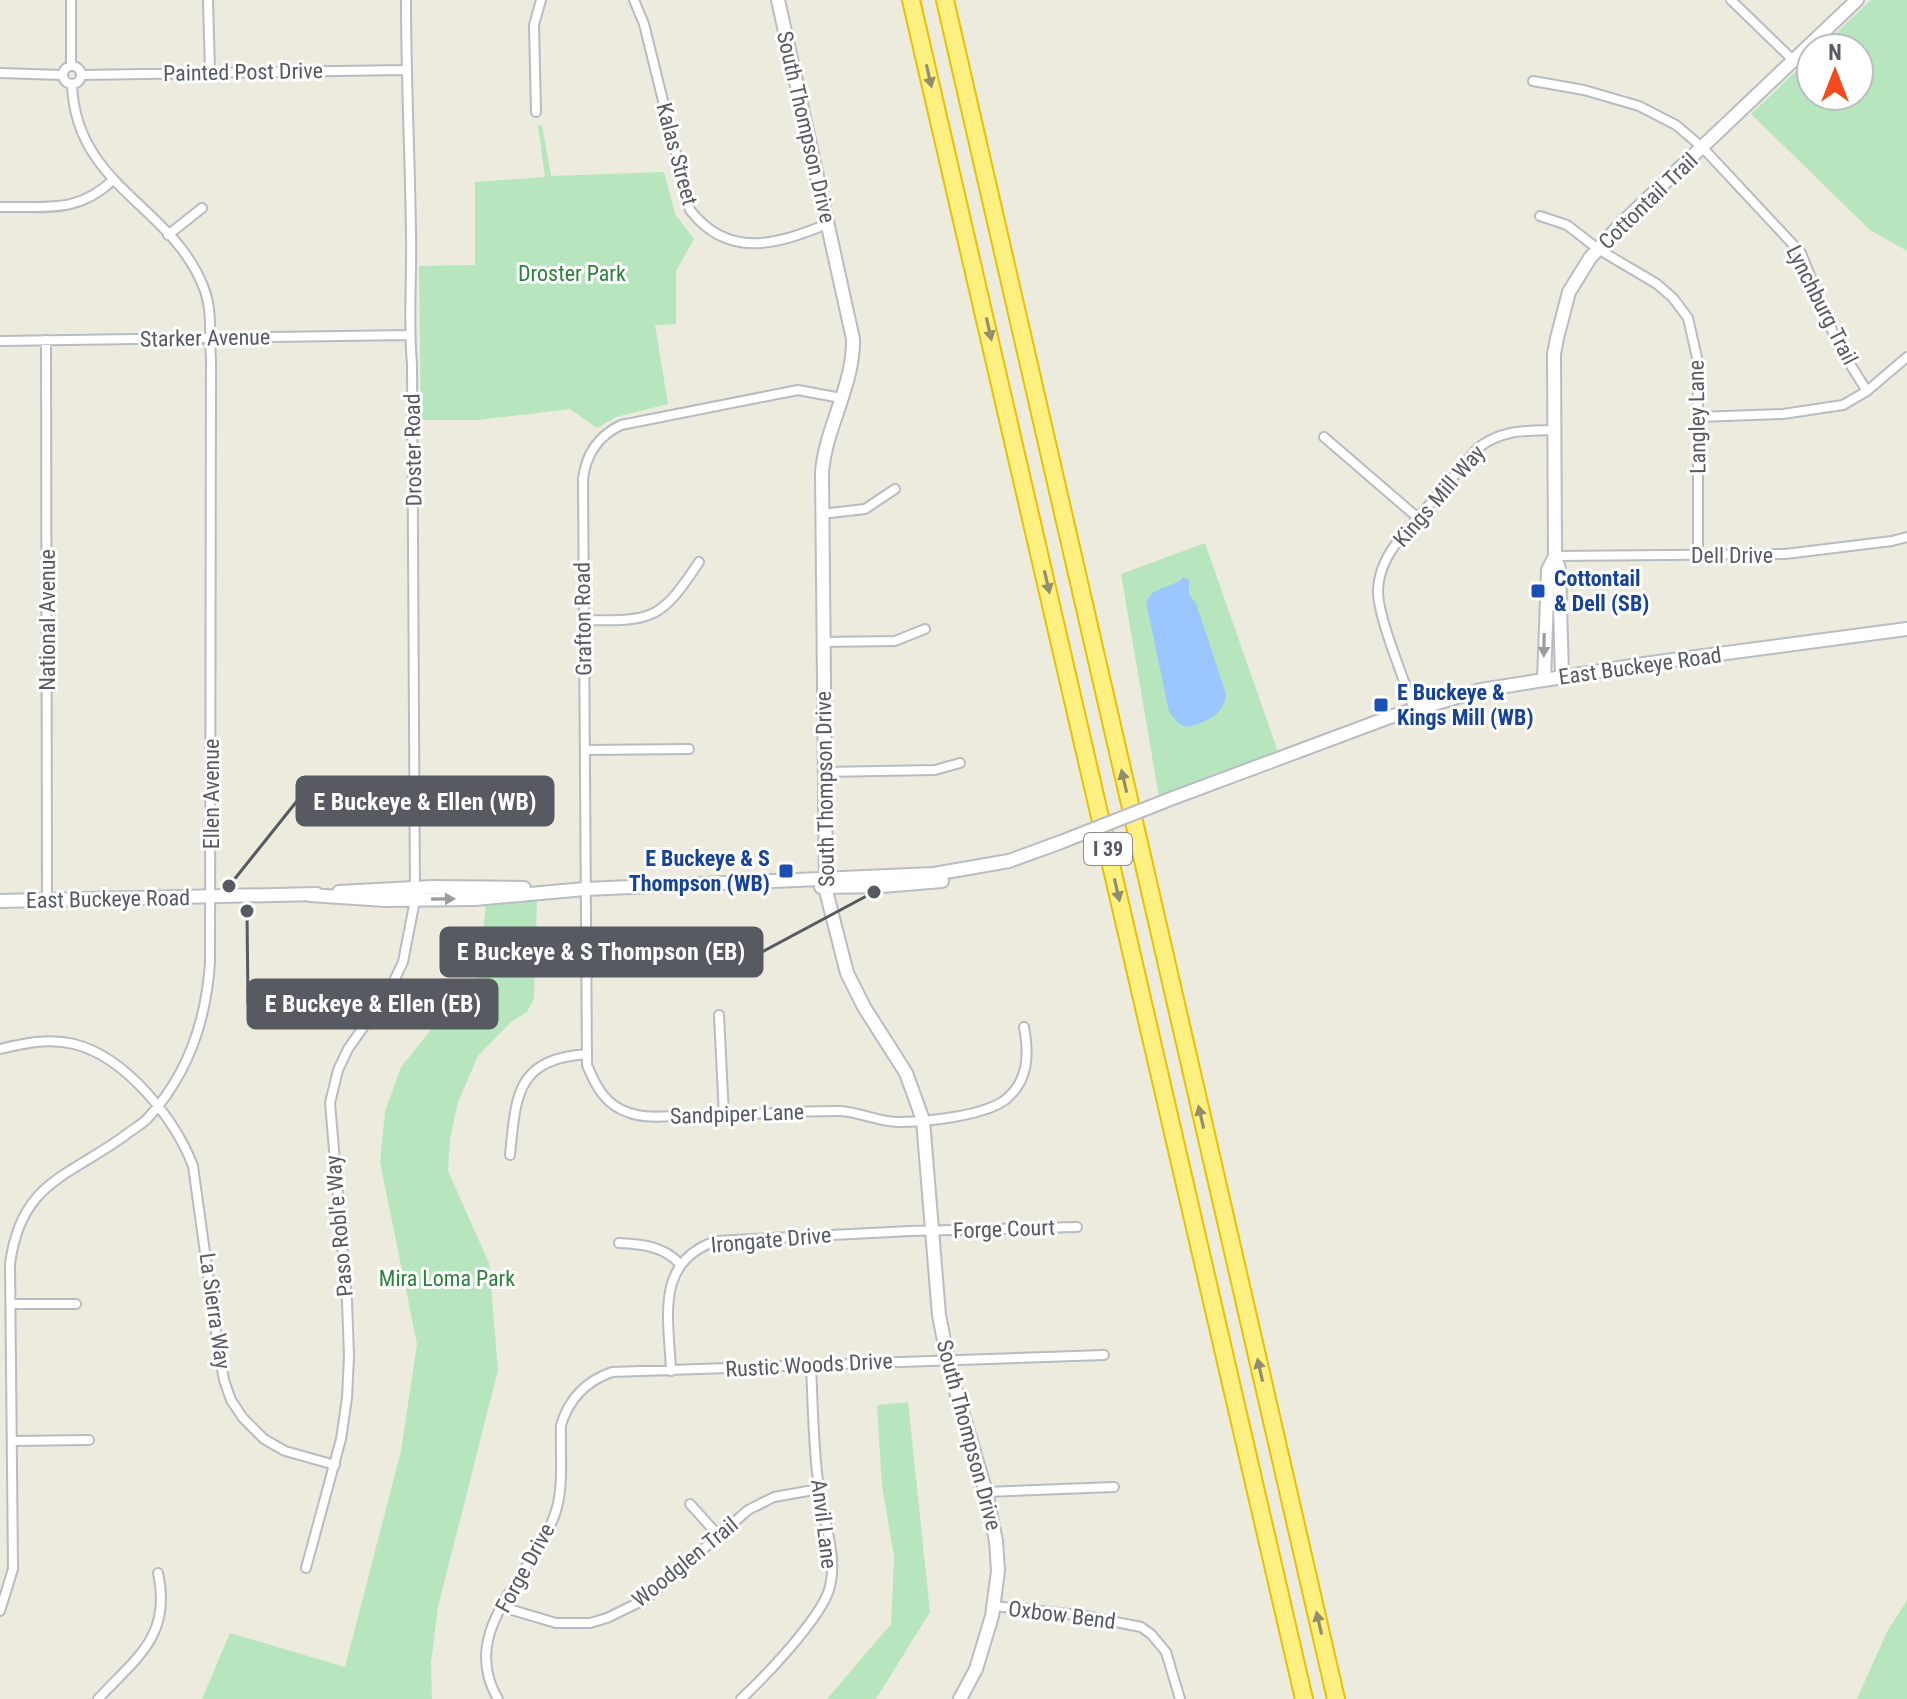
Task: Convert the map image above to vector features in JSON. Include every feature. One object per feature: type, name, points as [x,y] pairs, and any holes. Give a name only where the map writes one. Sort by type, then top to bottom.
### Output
[{"type":"highway","name":"I 39","points":[[911,0],[1304,1699]]},
{"type":"highway","name":"I 39","points":[[945,0],[1336,1699]]},
{"type":"street","points":[[71,0],[71,65]]},
{"type":"street","points":[[208,0],[210,72]]},
{"type":"street","name":"Droster Road","points":[[406,0],[415,616],[415,894]]},
{"type":"street","points":[[536,112],[534,25],[541,0]]},
{"type":"street","name":"Kalas Street","points":[[634,0],[644,24],[694,216],[718,237],[737,243],[771,240],[808,232],[827,224]]},
{"type":"street","name":"South Thompson Drive","points":[[778,0],[853,339],[852,361],[824,453],[821,514],[826,883],[847,973],[864,1007],[906,1073],[923,1120],[939,1315],[947,1359],[986,1492],[998,1557],[994,1606],[976,1669],[960,1699]]},
{"type":"street","points":[[1731,0],[1794,61]]},
{"type":"street","name":"Cottontail Trail","points":[[1562,676],[1559,569],[1555,556],[1554,354],[1569,292],[1598,249],[1621,224],[1857,0]]},
{"type":"street","points":[[71,65],[77,67],[81,75],[72,85],[62,75],[64,69],[71,65]]},
{"type":"street","name":"Painted Post Drive","points":[[81,75],[405,70]]},
{"type":"street","points":[[0,73],[62,75]]},
{"type":"street","name":"Lynchburg Trail","points":[[1533,81],[1584,90],[1639,106],[1676,125],[1703,148],[1801,253],[1838,345],[1867,391]]},
{"type":"street","name":"Ellen Avenue","points":[[0,1611],[13,1569],[13,1247],[28,1208],[54,1180],[114,1144],[145,1121],[181,1071],[200,1027],[208,989],[212,897],[208,299],[187,256],[96,160],[75,118],[72,85]]},
{"type":"street","points":[[0,207],[78,204],[91,199],[113,180]]},
{"type":"street","points":[[168,235],[202,208]]},
{"type":"street","name":"Langley Lane","points":[[1540,216],[1567,225],[1598,249],[1666,290],[1688,318],[1698,362],[1698,555]]},
{"type":"street","name":"Starker Avenue","points":[[0,341],[410,335]]},
{"type":"street","name":"National Avenue","points":[[46,340],[47,900]]},
{"type":"street","points":[[1698,417],[1783,414],[1843,405],[1867,391],[1907,357]]},
{"type":"street","name":"Grafton Road","points":[[587,1054],[583,479],[590,454],[606,432],[621,425],[798,390],[841,398]]},
{"type":"street","name":"Kings Mill Way","points":[[1414,709],[1378,600],[1381,570],[1389,553],[1489,439],[1514,431],[1554,430]]},
{"type":"street","points":[[1324,437],[1418,518]]},
{"type":"street","points":[[821,514],[865,509],[895,489]]},
{"type":"street","name":"Dell Drive","points":[[1555,556],[1785,554],[1907,537]]},
{"type":"street","name":"Cottontail Trail","points":[[1544,680],[1548,570],[1555,556]]},
{"type":"street","points":[[583,620],[631,621],[657,613],[676,597],[699,562]]},
{"type":"street","points":[[822,642],[895,641],[925,629]]},
{"type":"street","name":"East Buckeye Road","points":[[0,901],[415,894],[747,883],[893,886],[943,881],[996,869],[1173,798],[1414,709],[1481,690],[1907,629]]},
{"type":"street","points":[[585,750],[689,749]]},
{"type":"street","points":[[823,772],[935,770],[960,763]]},
{"type":"street","name":"Paso Robl'e Way","points":[[306,1568],[335,1465],[347,1398],[349,1356],[330,1103],[338,1070],[348,1049],[390,989],[403,962],[415,894]]},
{"type":"street","points":[[719,1015],[724,1116]]},
{"type":"street","name":"Sandpiper Lane","points":[[587,1054],[587,1065],[597,1088],[621,1109],[632,1114],[724,1116],[836,1111],[898,1122],[990,1108],[1011,1094],[1022,1077],[1027,1057],[1024,1027]]},
{"type":"street","name":"La Sierra Way","points":[[0,1049],[46,1041],[86,1048],[107,1058],[157,1105],[186,1146],[193,1166],[224,1380],[231,1400],[243,1418],[264,1439],[285,1451],[335,1465]]},
{"type":"street","points":[[510,1155],[517,1100],[526,1080],[546,1061],[587,1054]]},
{"type":"street","name":"Forge Court","points":[[930,1231],[1077,1227]]},
{"type":"street","name":"Irongate Drive","points":[[671,1371],[668,1295],[680,1264],[692,1251],[716,1241],[930,1231]]},
{"type":"street","points":[[619,1243],[653,1247],[680,1264]]},
{"type":"street","points":[[11,1304],[76,1304]]},
{"type":"street","name":"Rustic Woods Drive","points":[[671,1371],[1104,1355]]},
{"type":"street","name":"Anvil Lane","points":[[741,1699],[774,1664],[825,1600],[833,1564],[819,1489],[811,1366]]},
{"type":"street","name":"Forge Drive","points":[[498,1699],[488,1674],[488,1631],[546,1533],[556,1510],[561,1425],[573,1398],[597,1377],[612,1372],[671,1371]]},
{"type":"street","points":[[12,1441],[89,1440]]},
{"type":"street","points":[[986,1492],[1114,1487]]},
{"type":"street","name":"Woodglen Trail","points":[[502,1607],[556,1623],[590,1623],[607,1618],[646,1599],[718,1535],[761,1502],[819,1489]]},
{"type":"street","points":[[690,1504],[718,1535]]},
{"type":"street","points":[[98,1699],[129,1669],[148,1647],[155,1633],[163,1602],[158,1573]]},
{"type":"street","name":"Oxbow Bend","points":[[994,1606],[1086,1616],[1141,1627],[1166,1652],[1180,1699]]},
{"type":"green space","points":[[1871,0],[1907,0],[1907,251],[1870,230],[1751,114],[1795,72],[1795,112],[1875,112],[1875,32],[1837,32]]},
{"type":"green space","name":"Droster Park","points":[[542,125],[551,176],[664,172],[675,214],[694,239],[676,271],[676,324],[655,325],[668,404],[616,417],[597,428],[570,409],[478,420],[421,420],[419,266],[475,265],[475,182],[545,177],[538,126]]},
{"type":"green space","points":[[1205,543],[1278,752],[1159,797],[1121,574]]},
{"type":"green space","name":"Mira Loma Park","points":[[537,901],[534,999],[527,1012],[511,1022],[478,1056],[458,1102],[450,1139],[448,1171],[489,1263],[498,1370],[438,1607],[431,1663],[432,1699],[202,1699],[230,1633],[345,1667],[401,1451],[417,1344],[380,1162],[385,1112],[401,1067],[457,997],[478,977],[486,904]]},
{"type":"green space","points":[[908,1402],[930,1612],[876,1699],[827,1699],[891,1624],[894,1557],[882,1486],[877,1405]]},
{"type":"green space","points":[[1907,1600],[1907,1699],[1857,1699],[1887,1632]]},
{"type":"water","points":[[1183,577],[1189,580],[1189,595],[1196,603],[1226,694],[1218,713],[1186,727],[1169,712],[1146,602],[1153,592]]},
{"type":"place","name":"Cottontail & Dell (SB)","points":[[1538,591]]},
{"type":"place","name":"E Buckeye & Kings Mill (WB)","points":[[1381,705]]},
{"type":"place","name":"E Buckeye & S Thompson (WB)","points":[[786,871]]},
{"type":"place","name":"E Buckeye & Ellen (WB)","points":[[229,886]]},
{"type":"place","name":"E Buckeye & S Thompson (EB)","points":[[874,892]]},
{"type":"place","name":"E Buckeye & Ellen (EB)","points":[[247,911]]}]
